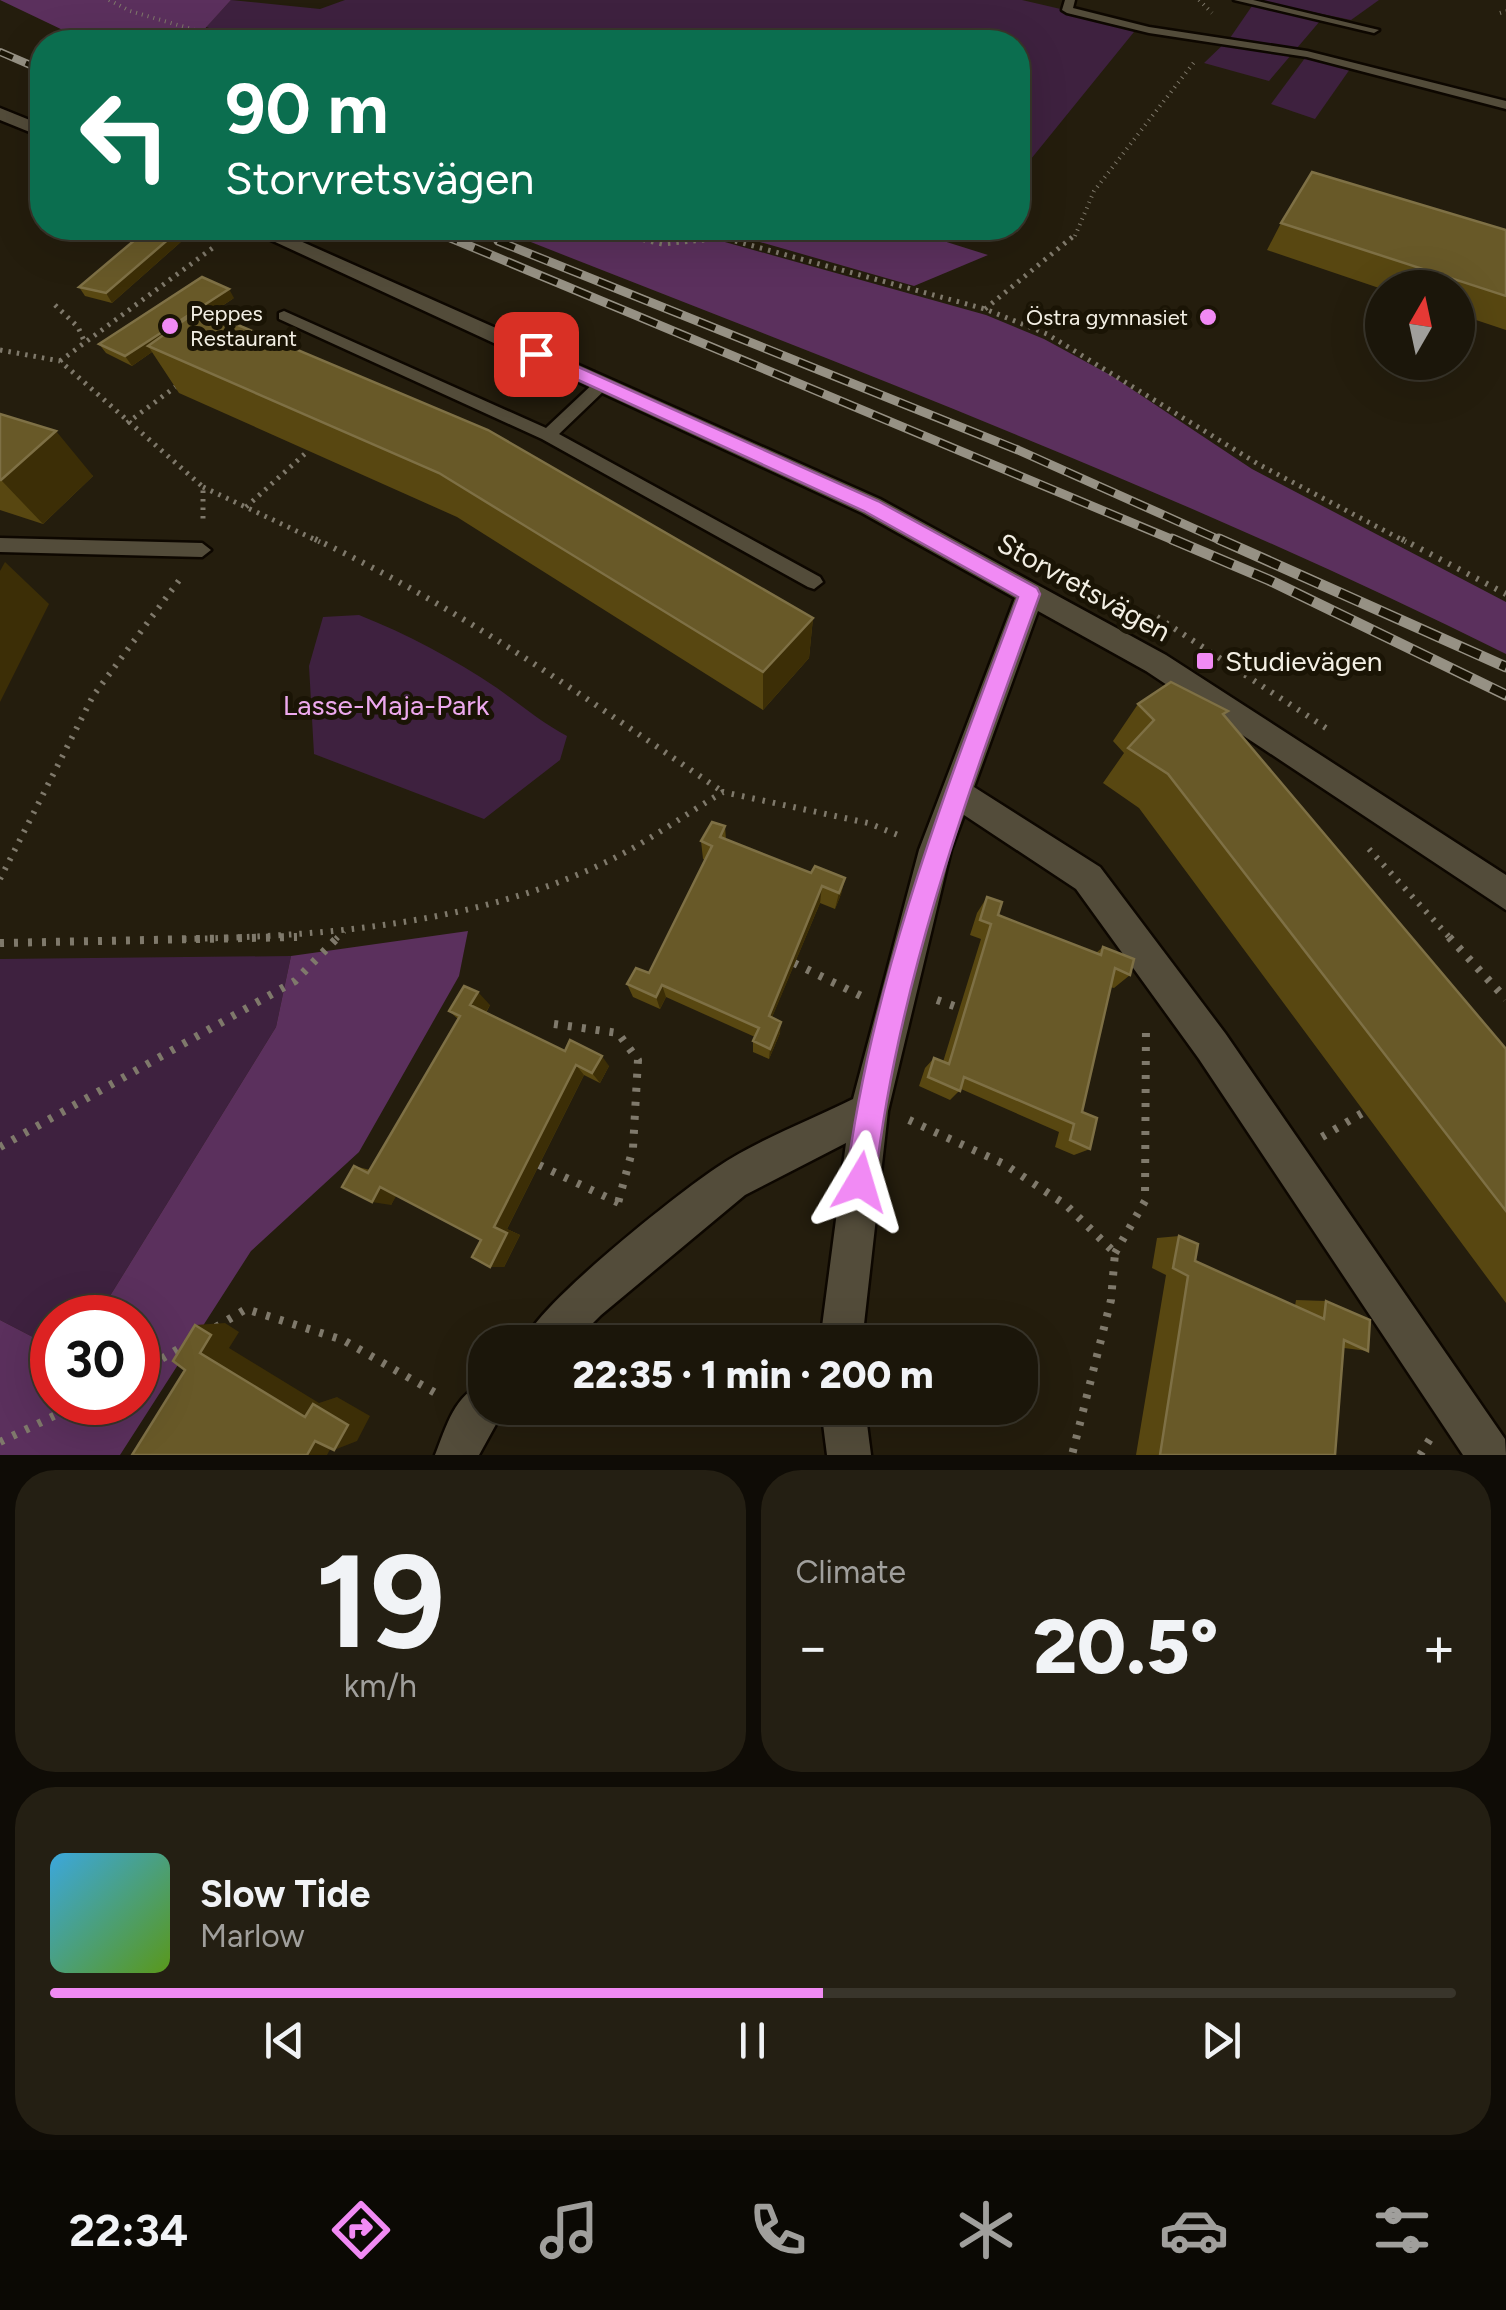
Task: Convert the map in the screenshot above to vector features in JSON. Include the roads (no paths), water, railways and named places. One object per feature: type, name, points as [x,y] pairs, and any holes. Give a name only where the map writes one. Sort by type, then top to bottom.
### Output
[{"type":"street","points":[[0,113],[30,127]]},
{"type":"street","name":"Storvretsvägen","points":[[282,240],[871,506],[1156,663],[1506,894]]},
{"type":"street","points":[[843,1325],[869,1110],[935,850],[1030,594]]},
{"type":"street","points":[[956,793],[1088,878],[1212,1046],[1489,1455]]},
{"type":"street","points":[[562,1325],[586,1300],[730,1182],[869,1110]]},
{"type":"street","points":[[845,1425],[849,1455]]},
{"type":"lane","points":[[1070,0],[1066,10],[1149,30],[1307,54],[1506,105]]},
{"type":"lane","points":[[1239,0],[1374,30]]},
{"type":"lane","points":[[284,316],[548,435],[814,582]]},
{"type":"lane","points":[[548,435],[602,384]]},
{"type":"lane","points":[[0,546],[202,550]]},
{"type":"railway","points":[[0,52],[30,65]]},
{"type":"railway","points":[[455,240],[1178,542]]},
{"type":"railway","points":[[498,241],[1018,450],[1224,542]]},
{"type":"railway","points":[[1172,539],[1269,580],[1506,695]]},
{"type":"railway","points":[[1219,539],[1506,667]]},
{"type":"place","name":"Östra gymnasiet","points":[[1208,317]]},
{"type":"place","name":"Peppes Restaurant","points":[[170,326]]},
{"type":"place","name":"Studievägen","points":[[1205,661]]},
{"type":"park label","name":"Lasse-Maja-Park","points":[[386,705]]}]
